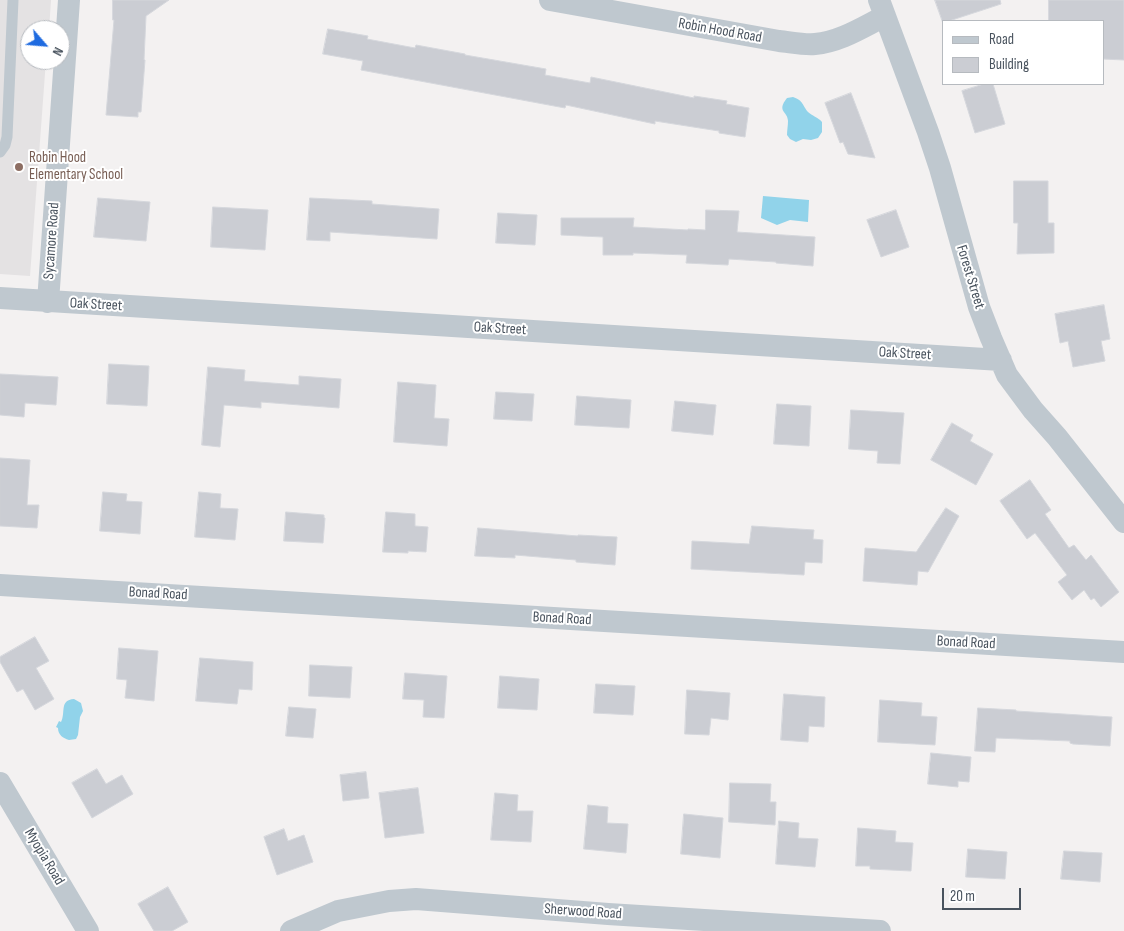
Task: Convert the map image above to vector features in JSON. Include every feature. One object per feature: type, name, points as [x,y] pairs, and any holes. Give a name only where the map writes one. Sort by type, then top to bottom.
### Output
[{"type":"street","name":"Sycamore Road","points":[[48,302],[68,0]]},
{"type":"street","name":"Robin Hood Road","points":[[550,0],[803,44],[830,41],[857,31],[882,8]]},
{"type":"street","name":"Forest Street","points":[[882,8],[940,168],[979,307],[1007,375],[1124,522]]},
{"type":"street","name":"Oak Street","points":[[0,298],[1001,360]]},
{"type":"street","name":"Bonad Road","points":[[0,585],[1124,652]]},
{"type":"street","name":"Myopia Road","points":[[0,783],[88,931]]},
{"type":"street","name":"Sherwood Road","points":[[291,931],[338,911],[389,901],[416,900],[608,922],[880,931]]},
{"type":"lane","points":[[0,152],[5,145],[7,137],[13,0]]},
{"type":"shaded area","name":"Robin Hood Elementary School","points":[[0,0],[51,0],[50,20],[20,20],[20,70],[45,70],[30,276],[0,274]]},
{"type":"water","points":[[793,97],[799,100],[808,112],[822,122],[822,132],[818,138],[811,140],[803,139],[796,142],[787,135],[788,118],[782,109],[787,98]]},
{"type":"water","points":[[763,196],[809,200],[808,222],[790,220],[777,225],[761,218]]},
{"type":"water","points":[[74,699],[81,703],[83,711],[80,717],[78,735],[76,739],[69,740],[61,736],[56,727],[59,721],[61,722],[66,702]]},
{"type":"building","points":[[113,0],[169,0],[146,16],[141,112],[138,112],[138,117],[106,115],[114,20]]},
{"type":"building","points":[[935,0],[1000,0],[1001,4],[952,20],[942,20]]},
{"type":"building","points":[[1049,0],[1124,0],[1124,60],[1104,59],[1104,20],[1049,20]]},
{"type":"building","points":[[328,29],[368,36],[367,39],[415,48],[416,45],[546,69],[545,75],[590,83],[591,77],[694,98],[694,96],[727,101],[726,104],[749,108],[745,137],[655,121],[655,124],[566,105],[565,108],[361,70],[363,61],[323,54]]},
{"type":"building","points":[[981,85],[993,85],[1005,124],[975,133],[962,91]]},
{"type":"building","points":[[851,93],[875,158],[848,154],[843,142],[840,143],[825,103]]},
{"type":"building","points":[[1014,181],[1048,181],[1048,223],[1054,223],[1054,253],[1017,254],[1018,223],[1014,223]]},
{"type":"building","points":[[98,198],[150,202],[146,241],[94,237]]},
{"type":"building","points":[[310,198],[372,201],[372,204],[439,209],[437,239],[330,232],[330,241],[307,240]]},
{"type":"building","points":[[213,207],[268,210],[265,250],[211,247]]},
{"type":"building","points":[[706,210],[739,211],[737,232],[815,237],[813,266],[729,259],[728,265],[686,263],[687,255],[633,253],[633,255],[603,255],[603,237],[561,235],[561,218],[634,218],[633,227],[705,230]]},
{"type":"building","points":[[896,210],[909,247],[881,257],[867,220]]},
{"type":"building","points":[[498,213],[537,215],[535,245],[496,243]]},
{"type":"building","points":[[1104,305],[1110,339],[1101,341],[1105,361],[1073,367],[1068,341],[1060,343],[1055,314]]},
{"type":"building","points":[[109,364],[149,366],[147,406],[107,404]]},
{"type":"building","points":[[208,367],[245,370],[244,381],[299,385],[299,376],[341,379],[339,408],[261,402],[261,408],[224,405],[220,447],[202,445]]},
{"type":"building","points":[[0,374],[58,377],[56,405],[25,403],[24,417],[0,415]]},
{"type":"building","points":[[398,382],[436,385],[434,418],[449,419],[447,446],[394,442]]},
{"type":"building","points":[[496,392],[534,394],[532,421],[494,419]]},
{"type":"building","points":[[577,396],[631,400],[629,428],[575,425]]},
{"type":"building","points":[[675,401],[716,405],[713,435],[672,431]]},
{"type":"building","points":[[777,404],[811,406],[809,446],[774,444]]},
{"type":"building","points":[[851,410],[904,413],[900,464],[877,463],[878,451],[849,449]]},
{"type":"building","points":[[952,423],[973,435],[970,441],[993,454],[976,485],[931,460]]},
{"type":"building","points":[[0,458],[30,460],[27,505],[39,505],[37,528],[0,526]]},
{"type":"building","points":[[1030,480],[1051,510],[1045,514],[1069,548],[1074,545],[1086,560],[1091,555],[1119,592],[1101,607],[1094,598],[1091,600],[1084,590],[1072,600],[1058,582],[1067,575],[1035,533],[1027,539],[1000,501]]},
{"type":"building","points":[[103,492],[127,494],[126,501],[142,502],[140,534],[100,531]]},
{"type":"building","points":[[199,492],[221,494],[220,508],[238,509],[235,540],[195,537]]},
{"type":"building","points":[[946,508],[959,516],[928,572],[918,571],[917,585],[863,581],[865,548],[916,552]]},
{"type":"building","points":[[286,512],[324,515],[323,543],[284,541]]},
{"type":"building","points":[[386,512],[415,514],[415,526],[428,527],[426,552],[383,552]]},
{"type":"building","points":[[752,526],[814,530],[813,539],[823,540],[822,563],[805,562],[804,575],[691,569],[692,541],[749,544]]},
{"type":"building","points":[[478,528],[578,536],[617,537],[615,565],[515,555],[515,558],[475,556]]},
{"type":"building","points":[[35,637],[49,661],[36,668],[54,699],[35,710],[23,689],[17,692],[0,662],[0,657]]},
{"type":"building","points":[[119,648],[158,651],[154,701],[125,698],[127,680],[117,679]]},
{"type":"building","points":[[200,658],[253,662],[252,690],[239,689],[237,704],[196,701]]},
{"type":"building","points":[[310,665],[352,667],[350,698],[309,696]]},
{"type":"building","points":[[405,673],[447,676],[444,718],[423,717],[424,700],[403,699]]},
{"type":"building","points":[[500,676],[539,679],[537,710],[498,708]]},
{"type":"building","points":[[596,684],[635,686],[633,715],[594,713]]},
{"type":"building","points":[[687,690],[730,693],[728,720],[711,718],[709,735],[685,734]]},
{"type":"building","points":[[784,694],[825,697],[824,727],[809,726],[808,742],[781,740]]},
{"type":"building","points":[[880,700],[922,703],[921,716],[937,717],[935,745],[878,742]]},
{"type":"building","points":[[289,707],[316,709],[313,738],[286,736]]},
{"type":"building","points":[[978,708],[1112,717],[1110,746],[1073,744],[1070,741],[996,738],[995,752],[975,751]]},
{"type":"building","points":[[931,753],[971,757],[969,782],[958,781],[958,787],[928,784]]},
{"type":"building","points":[[97,769],[106,784],[122,775],[133,794],[92,818],[72,783]]},
{"type":"building","points":[[366,772],[369,798],[343,801],[340,775]]},
{"type":"building","points":[[730,783],[771,784],[770,802],[776,802],[775,825],[729,822]]},
{"type":"building","points":[[418,788],[424,833],[385,838],[379,793]]},
{"type":"building","points":[[495,793],[518,795],[517,811],[533,811],[531,842],[491,840]]},
{"type":"building","points":[[588,805],[608,807],[607,823],[628,824],[626,853],[584,849]]},
{"type":"building","points":[[684,814],[723,818],[720,858],[681,854]]},
{"type":"building","points":[[779,821],[799,823],[798,838],[818,839],[815,867],[776,864]]},
{"type":"building","points":[[858,828],[896,831],[895,842],[913,843],[911,871],[870,869],[870,866],[856,866]]},
{"type":"building","points":[[284,829],[288,841],[304,835],[313,862],[277,875],[264,837]]},
{"type":"building","points":[[968,849],[1007,852],[1005,879],[966,877]]},
{"type":"building","points":[[1064,851],[1102,853],[1100,882],[1061,879]]},
{"type":"building","points":[[168,887],[188,922],[172,931],[154,931],[138,904]]},
{"type":"place","name":"Robin Hood Elementary School","points":[[19,167]]}]
